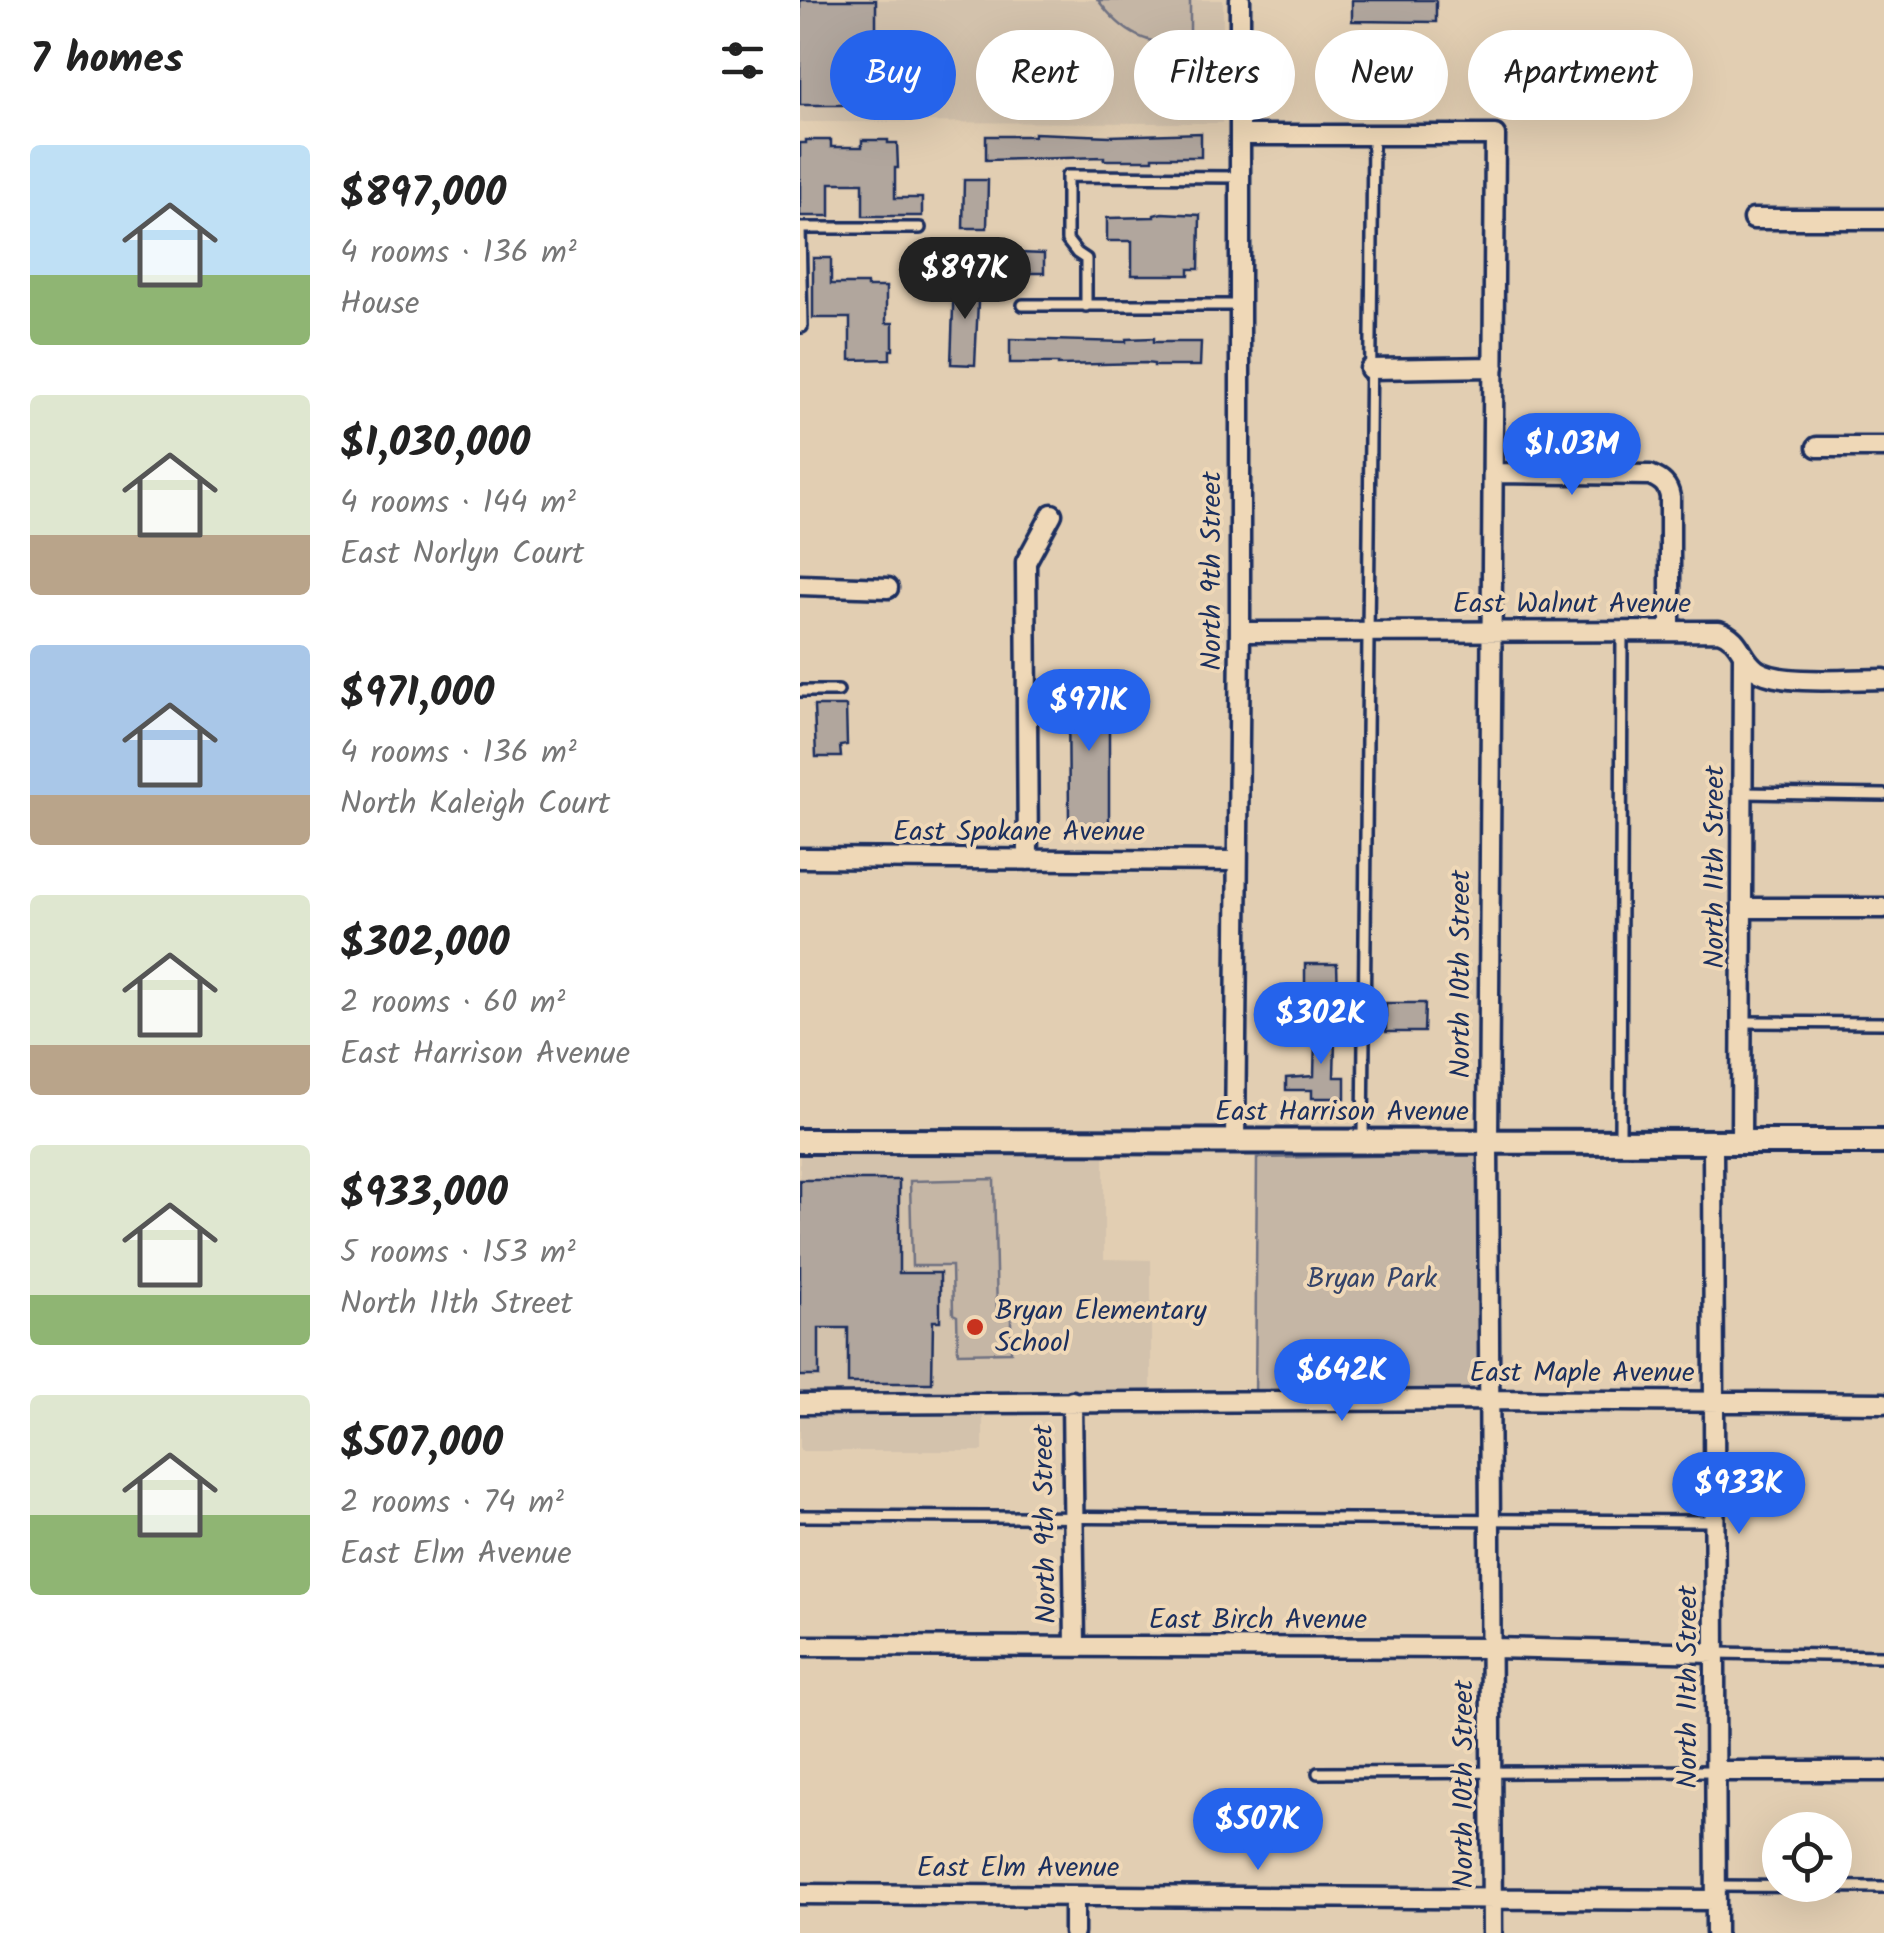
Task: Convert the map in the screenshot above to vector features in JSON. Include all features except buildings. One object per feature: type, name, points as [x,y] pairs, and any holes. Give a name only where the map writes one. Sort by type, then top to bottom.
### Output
[{"type":"street","name":"North 9th Street","points":[[1235,1142],[1240,0]]},
{"type":"street","points":[[1240,135],[1372,136]]},
{"type":"street","name":"North 10th Street","points":[[1372,136],[1496,135],[1488,1142],[1492,1933]]},
{"type":"street","points":[[1753,219],[1884,218]]},
{"type":"street","points":[[1370,369],[1494,367]]},
{"type":"street","points":[[1817,447],[1884,447]]},
{"type":"street","points":[[1494,473],[1650,475],[1666,484],[1670,498],[1670,631]]},
{"type":"street","points":[[1028,860],[1026,562],[1052,514]]},
{"type":"street","points":[[800,585],[888,588]]},
{"type":"street","name":"East Walnut Avenue","points":[[1240,632],[1719,631],[1735,639],[1758,670],[1772,677],[1884,679]]},
{"type":"street","name":"North 11th Street","points":[[1742,1141],[1743,654]]},
{"type":"street","name":"East Spokane Avenue","points":[[800,858],[1238,861]]},
{"type":"street","points":[[1742,908],[1884,908]]},
{"type":"street","name":"East Harrison Avenue","points":[[800,1141],[1884,1142]]},
{"type":"street","name":"North 11th Street","points":[[1714,1142],[1716,1933]]},
{"type":"street","name":"East Maple Avenue","points":[[800,1404],[1490,1400],[1884,1403]]},
{"type":"street","name":"North 9th Street","points":[[1072,1401],[1075,1646]]},
{"type":"street","name":"East Birch Avenue","points":[[800,1646],[1492,1648],[1715,1653]]},
{"type":"street","points":[[1716,1771],[1884,1771]]},
{"type":"street","name":"East Elm Avenue","points":[[800,1894],[1492,1898],[1716,1893]]},
{"type":"street","points":[[1074,1896],[1074,1933]]},
{"type":"lane","points":[[1363,1142],[1372,136]]},
{"type":"lane","points":[[1086,306],[1086,259],[1067,240],[1067,176],[1240,177]]},
{"type":"lane","points":[[800,327],[800,228],[920,228]]},
{"type":"lane","points":[[1023,305],[1240,305]]},
{"type":"lane","points":[[1620,1141],[1622,631]]},
{"type":"lane","points":[[800,691],[838,690]]},
{"type":"lane","points":[[1742,792],[1884,795]]},
{"type":"lane","points":[[1742,1022],[1884,1024]]},
{"type":"lane","points":[[800,1516],[1715,1521]]},
{"type":"lane","points":[[1715,1653],[1884,1656]]},
{"type":"lane","points":[[1318,1773],[1716,1771]]},
{"type":"lane","points":[[1716,1893],[1884,1887]]},
{"type":"shaded area","points":[[800,0],[1223,0],[1223,30],[1134,30],[1134,120],[1222,123],[800,122]]},
{"type":"shaded area","name":"Bryan Elementary School","points":[[800,1150],[1104,1152],[1104,1259],[1151,1260],[1151,1394],[983,1396],[983,1451],[800,1451]]},
{"type":"green space","points":[[1098,0],[1190,0],[1190,30],[1134,30],[1134,34]]},
{"type":"green space","name":"Bryan Park","points":[[1486,1154],[1490,1400],[1255,1401],[1257,1158]]},
{"type":"green space","points":[[994,1179],[997,1314],[1011,1314],[1011,1352],[958,1353],[952,1266],[912,1266],[910,1181]]},
{"type":"place","name":"Bryan Elementary School","points":[[975,1327]]}]
